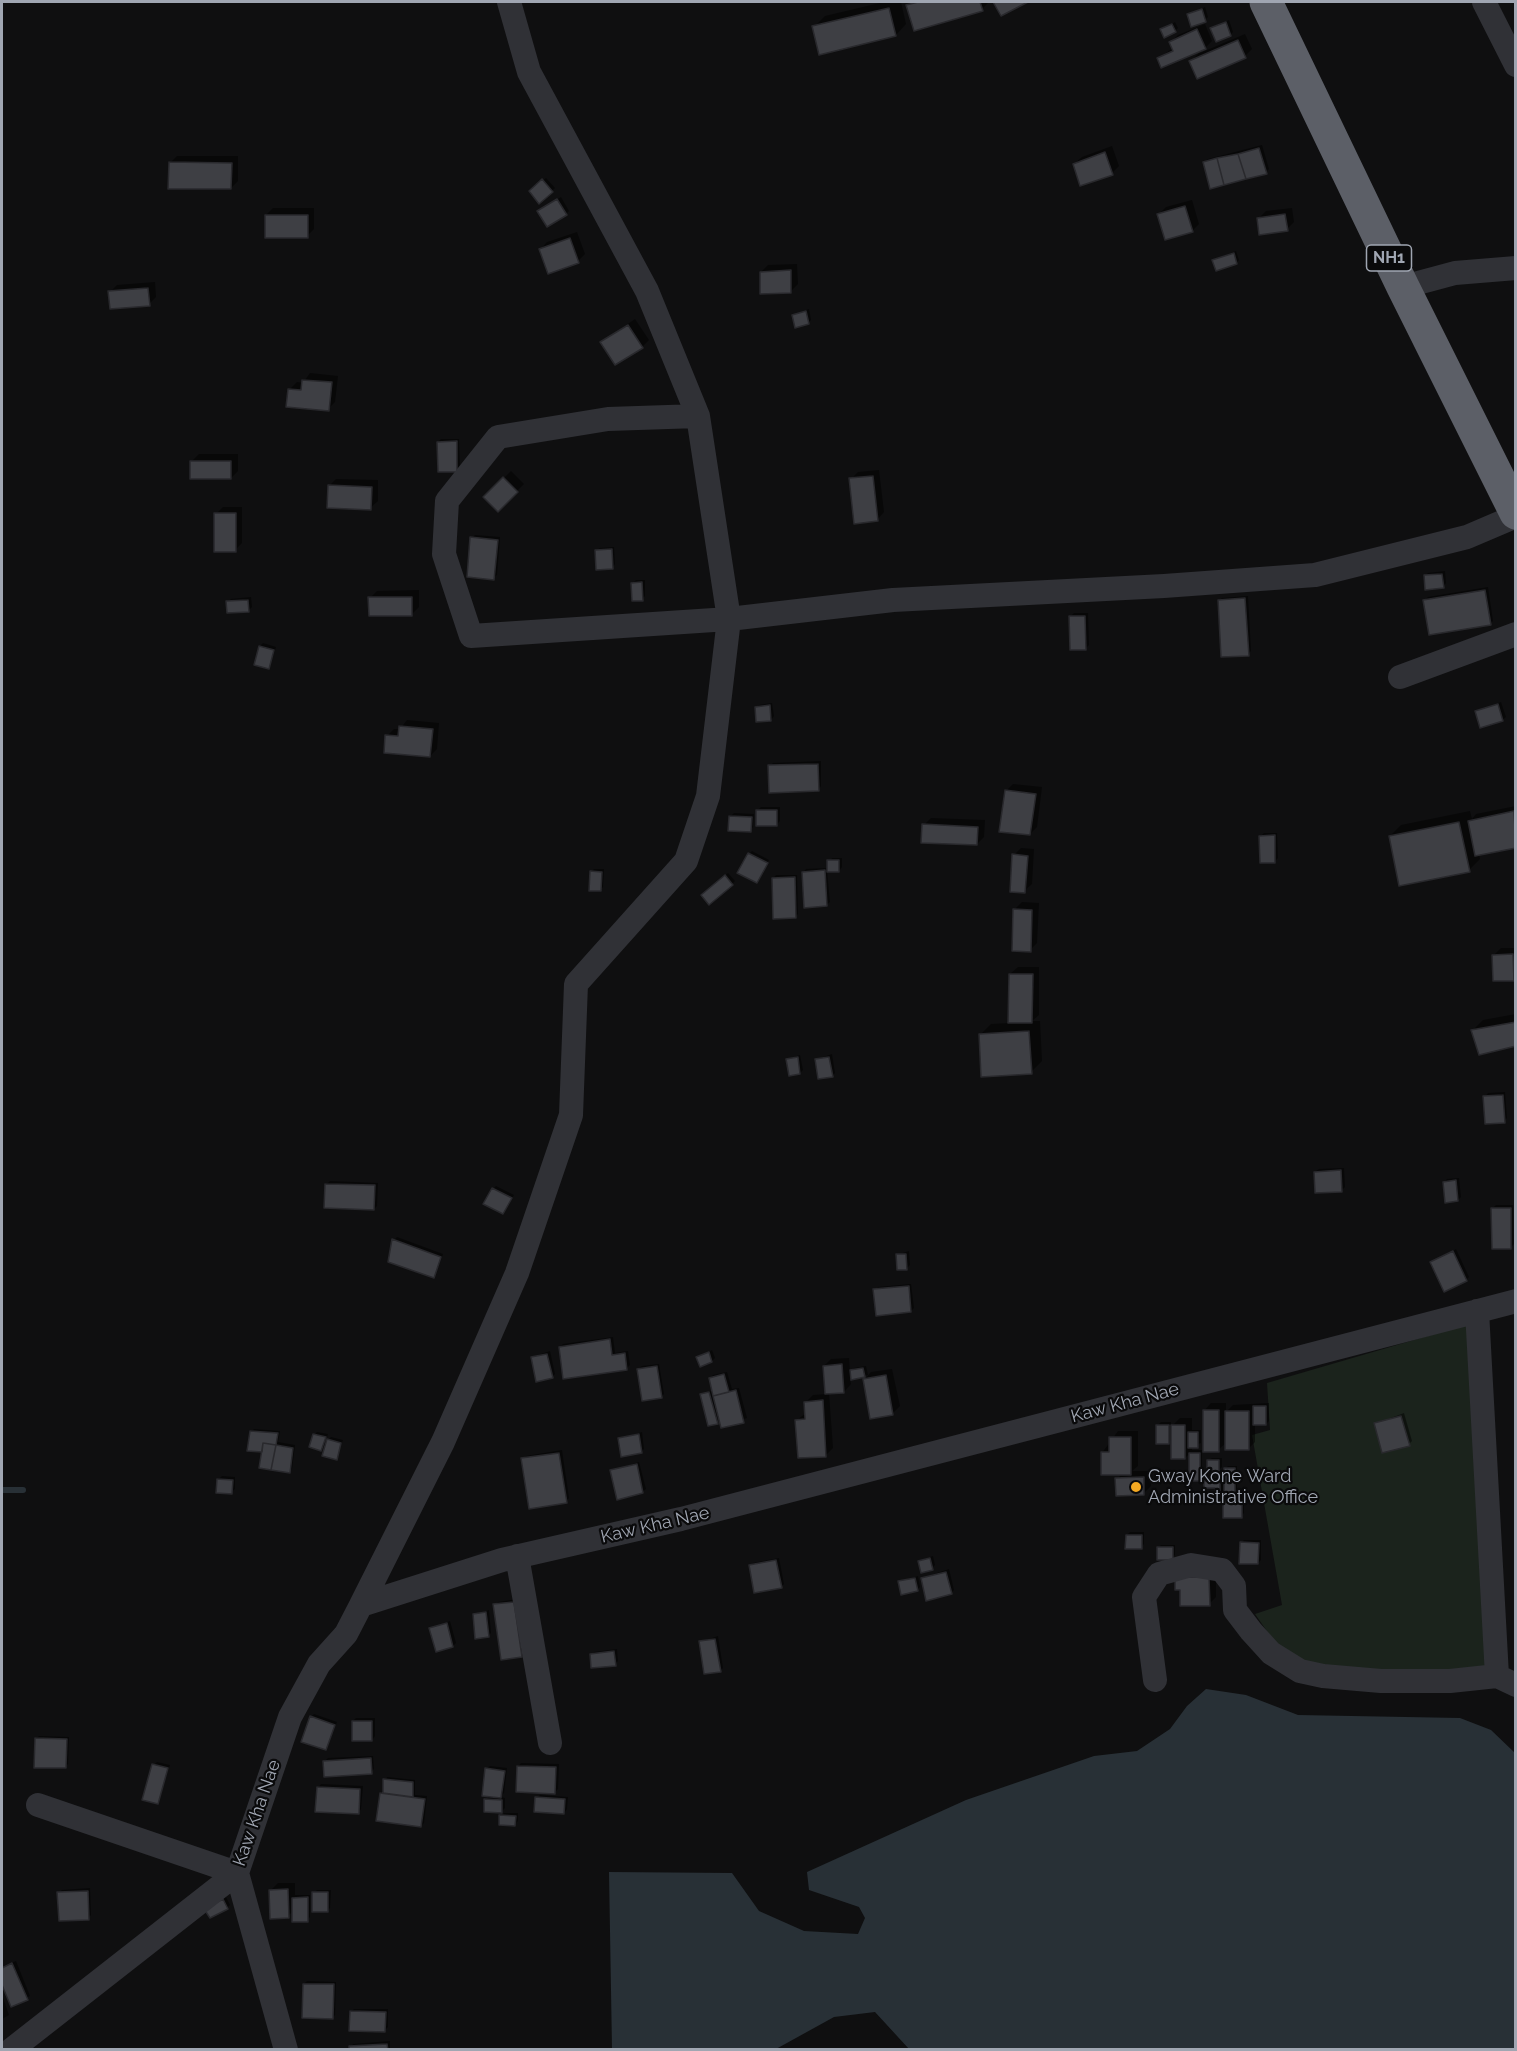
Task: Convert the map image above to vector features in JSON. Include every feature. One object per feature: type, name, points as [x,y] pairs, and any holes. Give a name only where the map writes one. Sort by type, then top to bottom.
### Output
[{"type":"highway","name":"NH1","points":[[1266,2],[1515,515]]},
{"type":"street","points":[[361,1605],[443,1442],[525,1250],[571,1115],[576,984],[686,861],[708,796],[729,620],[698,416],[647,291],[529,72],[509,2]]},
{"type":"street","points":[[1484,2],[1515,65]]},
{"type":"street","points":[[1403,287],[1455,273],[1515,268]]},
{"type":"street","points":[[698,416],[608,419],[498,437],[447,501],[444,554],[471,636],[729,620],[893,600],[1164,586],[1315,575],[1467,537],[1515,515]]},
{"type":"street","points":[[1400,676],[1515,634]]},
{"type":"street","name":"Kaw Kha Nae","points":[[11,2049],[237,1873],[290,1717],[319,1664],[346,1634],[361,1605],[517,1556],[681,1519],[1515,1301]]},
{"type":"street","points":[[1155,1680],[1144,1597],[1159,1574],[1191,1564],[1222,1570],[1234,1586],[1235,1610],[1251,1631],[1271,1653],[1300,1671],[1382,1681],[1506,1680],[1477,1311]]},
{"type":"street","points":[[517,1556],[550,1743]]},
{"type":"street","points":[[38,1805],[237,1873],[286,2049]]},
{"type":"shaded area","points":[[1472,1323],[1491,1668],[1354,1673],[1285,1657],[1255,1614],[1282,1605],[1252,1435],[1270,1430],[1267,1383]]},
{"type":"shaded area","points":[[1206,1689],[1246,1695],[1298,1715],[1460,1718],[1491,1730],[1515,1753],[1515,2049],[909,2049],[875,2012],[834,2017],[776,2049],[612,2049],[609,1872],[732,1873],[759,1911],[804,1931],[858,1934],[865,1918],[859,1907],[809,1890],[807,1872],[966,1800],[1094,1756],[1137,1751],[1170,1729],[1187,1706]]},
{"type":"building","points":[[918,2],[980,2],[983,11],[914,31],[906,5]]},
{"type":"building","points":[[993,2],[1028,2],[1001,16]]},
{"type":"building","points":[[889,8],[896,36],[819,55],[812,26]]},
{"type":"building","points":[[1202,9],[1206,22],[1191,27],[1187,14]]},
{"type":"building","points":[[1226,22],[1231,36],[1216,42],[1210,28]]},
{"type":"building","points":[[1172,24],[1176,32],[1164,38],[1160,29]]},
{"type":"building","points":[[1197,29],[1206,49],[1161,68],[1157,58],[1173,51],[1169,42]]},
{"type":"building","points":[[1238,40],[1246,58],[1197,79],[1189,61]]},
{"type":"building","points":[[1259,148],[1267,174],[1246,179],[1238,154]]},
{"type":"building","points":[[1105,152],[1113,175],[1080,186],[1073,164]]},
{"type":"building","points":[[1238,154],[1246,179],[1224,185],[1217,158]]},
{"type":"building","points":[[1217,158],[1224,185],[1210,189],[1203,162]]},
{"type":"building","points":[[169,162],[232,163],[231,189],[168,189]]},
{"type":"building","points":[[542,179],[553,192],[539,204],[529,191]]},
{"type":"building","points":[[557,199],[567,215],[547,227],[537,211]]},
{"type":"building","points":[[1185,206],[1193,232],[1165,240],[1157,214]]},
{"type":"building","points":[[1285,214],[1288,231],[1259,235],[1257,218]]},
{"type":"building","points":[[265,215],[308,215],[308,238],[265,238]]},
{"type":"building","points":[[570,238],[579,263],[548,274],[539,249]]},
{"type":"building","points":[[1234,253],[1237,264],[1216,271],[1212,260]]},
{"type":"building","points":[[791,270],[791,293],[760,294],[760,272]]},
{"type":"building","points":[[148,288],[150,306],[110,309],[108,291]]},
{"type":"building","points":[[806,311],[809,324],[795,328],[792,315]]},
{"type":"building","points":[[628,325],[643,348],[615,365],[600,342]]},
{"type":"building","points":[[302,380],[332,382],[329,411],[286,407],[288,389],[301,390]]},
{"type":"building","points":[[457,441],[457,472],[438,472],[437,442]]},
{"type":"building","points":[[190,461],[231,461],[231,479],[190,479]]},
{"type":"building","points":[[873,476],[878,521],[854,524],[849,478]]},
{"type":"building","points":[[503,477],[518,492],[498,512],[483,497]]},
{"type":"building","points":[[328,485],[372,487],[371,510],[327,508]]},
{"type":"building","points":[[214,513],[236,513],[236,552],[214,552]]},
{"type":"building","points":[[470,537],[498,540],[494,580],[467,577]]},
{"type":"building","points":[[612,549],[613,569],[596,570],[595,550]]},
{"type":"building","points":[[1442,574],[1444,588],[1425,590],[1424,575]]},
{"type":"building","points":[[642,582],[643,601],[632,601],[631,583]]},
{"type":"building","points":[[1485,590],[1491,625],[1429,635],[1423,600]]},
{"type":"building","points":[[368,597],[412,597],[412,616],[369,616]]},
{"type":"building","points":[[1245,598],[1249,656],[1221,657],[1218,600]]},
{"type":"building","points":[[248,600],[249,612],[227,613],[226,601]]},
{"type":"building","points":[[1069,616],[1085,616],[1086,650],[1070,650]]},
{"type":"building","points":[[259,646],[274,650],[269,669],[254,665]]},
{"type":"building","points":[[1498,704],[1503,721],[1480,728],[1475,711]]},
{"type":"building","points":[[770,705],[771,721],[756,722],[755,707]]},
{"type":"building","points":[[399,726],[433,729],[430,757],[384,753],[385,735],[398,736]]},
{"type":"building","points":[[818,764],[819,791],[769,793],[768,765]]},
{"type":"building","points":[[1005,790],[1036,794],[1030,835],[999,832]]},
{"type":"building","points":[[756,810],[777,810],[777,826],[756,826]]},
{"type":"building","points":[[1514,811],[1516,848],[1475,856],[1468,821]]},
{"type":"building","points":[[729,816],[752,817],[751,832],[728,831]]},
{"type":"building","points":[[1459,822],[1470,872],[1399,886],[1389,836]]},
{"type":"building","points":[[922,824],[978,827],[977,845],[921,843]]},
{"type":"building","points":[[1275,835],[1275,863],[1260,863],[1259,836]]},
{"type":"building","points":[[748,853],[768,863],[757,883],[737,873]]},
{"type":"building","points":[[1012,854],[1028,856],[1025,893],[1010,892]]},
{"type":"building","points":[[827,860],[839,860],[839,872],[827,872]]},
{"type":"building","points":[[825,870],[827,906],[804,908],[802,872]]},
{"type":"building","points":[[590,871],[602,872],[601,891],[589,891]]},
{"type":"building","points":[[725,875],[733,885],[709,905],[701,895]]},
{"type":"building","points":[[795,877],[796,918],[773,919],[772,878]]},
{"type":"building","points":[[1013,909],[1032,910],[1031,952],[1012,951]]},
{"type":"building","points":[[1513,954],[1514,981],[1493,981],[1492,955]]},
{"type":"building","points":[[1009,974],[1033,974],[1032,1023],[1008,1023]]},
{"type":"building","points":[[1516,1022],[1516,1046],[1479,1055],[1471,1030]]},
{"type":"building","points":[[1029,1031],[1032,1074],[981,1077],[979,1034]]},
{"type":"building","points":[[798,1057],[800,1074],[789,1076],[786,1059]]},
{"type":"building","points":[[829,1057],[833,1077],[818,1079],[815,1059]]},
{"type":"building","points":[[1503,1095],[1505,1123],[1485,1124],[1483,1096]]},
{"type":"building","points":[[1341,1170],[1342,1192],[1315,1193],[1314,1172]]},
{"type":"building","points":[[1456,1180],[1458,1201],[1445,1203],[1443,1182]]},
{"type":"building","points":[[325,1184],[375,1185],[374,1210],[324,1208]]},
{"type":"building","points":[[492,1188],[512,1198],[503,1214],[483,1204]]},
{"type":"building","points":[[1491,1208],[1511,1208],[1511,1249],[1492,1249]]},
{"type":"building","points":[[392,1239],[441,1257],[434,1278],[388,1262]]},
{"type":"building","points":[[1453,1251],[1467,1281],[1444,1292],[1430,1262]]},
{"type":"building","points":[[896,1254],[906,1254],[907,1270],[897,1270]]},
{"type":"building","points":[[909,1286],[911,1312],[876,1316],[873,1289]]},
{"type":"building","points":[[610,1339],[612,1355],[625,1353],[627,1370],[563,1379],[559,1347]]},
{"type":"building","points":[[709,1352],[712,1362],[700,1367],[696,1357]]},
{"type":"building","points":[[547,1354],[553,1378],[536,1382],[531,1357]]},
{"type":"building","points":[[842,1364],[844,1393],[825,1394],[823,1366]]},
{"type":"building","points":[[657,1366],[662,1398],[642,1401],[637,1369]]},
{"type":"building","points":[[863,1368],[865,1377],[851,1380],[850,1370]]},
{"type":"building","points":[[724,1374],[729,1392],[713,1396],[709,1378]]},
{"type":"building","points":[[886,1375],[893,1415],[870,1419],[863,1379]]},
{"type":"building","points":[[736,1390],[744,1423],[721,1428],[713,1396]]},
{"type":"building","points":[[709,1392],[718,1424],[708,1426],[700,1394]]},
{"type":"building","points":[[823,1400],[826,1457],[798,1458],[795,1420],[805,1419],[804,1402]]},
{"type":"building","points":[[1253,1406],[1266,1406],[1266,1425],[1253,1425]]},
{"type":"building","points":[[1203,1410],[1219,1410],[1219,1452],[1203,1452]]},
{"type":"building","points":[[1225,1411],[1249,1411],[1249,1450],[1225,1450]]},
{"type":"building","points":[[1401,1416],[1410,1446],[1382,1453],[1374,1423]]},
{"type":"building","points":[[1156,1425],[1169,1425],[1169,1444],[1156,1444]]},
{"type":"building","points":[[1171,1425],[1185,1425],[1185,1459],[1171,1459]]},
{"type":"building","points":[[250,1431],[278,1433],[276,1445],[263,1443],[262,1452],[247,1451]]},
{"type":"building","points":[[1188,1432],[1198,1432],[1198,1448],[1188,1448]]},
{"type":"building","points":[[313,1434],[326,1437],[321,1451],[309,1447]]},
{"type":"building","points":[[639,1434],[642,1453],[621,1457],[618,1438]]},
{"type":"building","points":[[1109,1437],[1131,1437],[1131,1475],[1101,1475],[1101,1452],[1109,1452]]},
{"type":"building","points":[[327,1439],[341,1443],[337,1460],[322,1456]]},
{"type":"building","points":[[263,1443],[276,1445],[271,1470],[259,1468]]},
{"type":"building","points":[[276,1445],[293,1448],[290,1473],[271,1470]]},
{"type":"building","points":[[559,1453],[567,1503],[529,1509],[521,1458]]},
{"type":"building","points":[[1189,1453],[1200,1453],[1200,1481],[1189,1481]]},
{"type":"building","points":[[1207,1460],[1219,1460],[1219,1471],[1207,1471]]},
{"type":"building","points":[[637,1464],[643,1493],[617,1500],[610,1470]]},
{"type":"building","points":[[1224,1468],[1235,1468],[1235,1494],[1224,1494]]},
{"type":"building","points":[[1144,1477],[1144,1495],[1116,1496],[1115,1478]]},
{"type":"building","points":[[217,1479],[233,1480],[232,1494],[216,1493]]},
{"type":"building","points":[[1204,1481],[1220,1481],[1220,1500],[1215,1500],[1215,1488],[1204,1488]]},
{"type":"building","points":[[1223,1500],[1242,1500],[1242,1518],[1223,1518]]},
{"type":"building","points":[[1126,1535],[1142,1535],[1142,1549],[1125,1549]]},
{"type":"building","points":[[1240,1542],[1259,1543],[1258,1564],[1239,1564]]},
{"type":"building","points":[[1157,1547],[1173,1547],[1173,1560],[1157,1560]]},
{"type":"building","points":[[930,1558],[933,1570],[921,1573],[918,1561]]},
{"type":"building","points":[[776,1560],[782,1588],[754,1593],[749,1565]]},
{"type":"building","points":[[946,1572],[952,1594],[926,1601],[921,1578]]},
{"type":"building","points":[[1175,1577],[1209,1577],[1210,1606],[1180,1606],[1180,1590],[1175,1590]]},
{"type":"building","points":[[915,1578],[918,1591],[901,1595],[898,1581]]},
{"type":"building","points":[[514,1602],[522,1657],[501,1660],[493,1604]]},
{"type":"building","points":[[486,1612],[489,1637],[475,1639],[473,1614]]},
{"type":"building","points":[[447,1623],[453,1647],[436,1652],[429,1628]]},
{"type":"building","points":[[715,1639],[721,1672],[704,1674],[699,1641]]},
{"type":"building","points":[[614,1651],[616,1666],[591,1668],[590,1654]]},
{"type":"building","points":[[310,1716],[335,1725],[326,1750],[301,1742]]},
{"type":"building","points":[[352,1721],[372,1721],[372,1741],[352,1741]]},
{"type":"building","points":[[35,1738],[67,1739],[66,1768],[34,1768]]},
{"type":"building","points":[[371,1758],[372,1774],[324,1777],[323,1761]]},
{"type":"building","points":[[152,1764],[168,1768],[158,1804],[142,1800]]},
{"type":"building","points":[[517,1766],[556,1767],[555,1794],[516,1792]]},
{"type":"building","points":[[485,1768],[505,1771],[501,1798],[482,1796]]},
{"type":"building","points":[[383,1779],[413,1782],[413,1797],[383,1793]]},
{"type":"building","points":[[317,1787],[360,1789],[359,1814],[315,1812]]},
{"type":"building","points":[[380,1793],[425,1799],[421,1827],[376,1821]]},
{"type":"building","points":[[535,1797],[565,1799],[564,1814],[534,1812]]},
{"type":"building","points":[[484,1799],[502,1800],[502,1813],[484,1812]]},
{"type":"building","points":[[499,1815],[516,1816],[515,1826],[499,1825]]},
{"type":"building","points":[[288,1889],[289,1918],[270,1919],[269,1890]]},
{"type":"building","points":[[88,1891],[89,1920],[59,1921],[57,1892]]},
{"type":"building","points":[[312,1892],[328,1892],[328,1912],[312,1912]]},
{"type":"building","points":[[308,1897],[308,1922],[292,1922],[292,1898]]},
{"type":"building","points":[[223,1899],[228,1909],[210,1918],[204,1909]]},
{"type":"building","points":[[12,1963],[28,2000],[11,2007],[2,1985],[2,1968]]},
{"type":"building","points":[[303,1984],[334,1984],[333,2019],[302,2018]]},
{"type":"building","points":[[350,2011],[386,2012],[385,2032],[349,2031]]},
{"type":"building","points":[[387,2044],[388,2050],[349,2050],[349,2046]]},
{"type":"waterway","points":[[2,1490],[23,1490]]},
{"type":"place","name":"Gway Kone Ward Administrative Office","points":[[1136,1487]]}]
